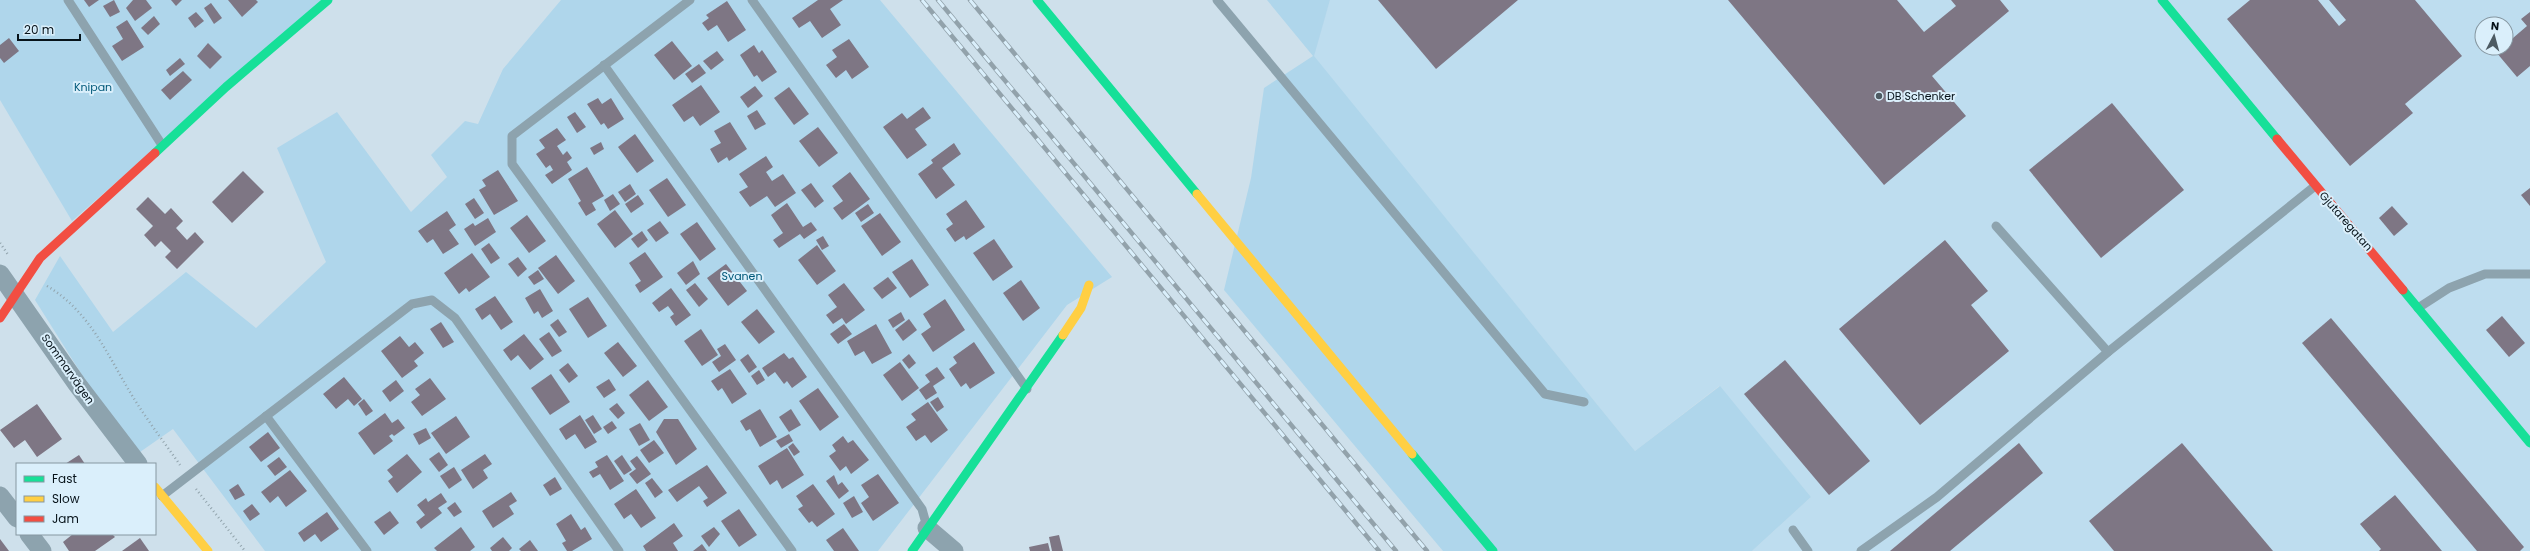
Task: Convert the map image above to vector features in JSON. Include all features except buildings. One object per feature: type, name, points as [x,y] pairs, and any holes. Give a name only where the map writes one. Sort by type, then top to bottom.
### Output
[{"type":"street","points":[[0,318],[16,297],[40,258],[226,87],[328,0]]},
{"type":"street","points":[[1037,0],[1493,551]]},
{"type":"street","name":"Gjutaregatan","points":[[2162,0],[2315,186],[2370,248],[2417,309],[2530,443]]},
{"type":"street","name":"Sommarvägen","points":[[0,274],[137,463]]},
{"type":"street","points":[[912,551],[1027,389],[1081,308],[1089,285]]},
{"type":"street","points":[[156,488],[208,551]]},
{"type":"street","points":[[0,496],[16,517]]},
{"type":"street","points":[[927,528],[954,551]]},
{"type":"street","points":[[30,535],[42,551]]},
{"type":"lane","points":[[68,0],[162,145]]},
{"type":"lane","points":[[690,0],[512,136],[512,164],[792,551]]},
{"type":"lane","points":[[752,0],[1027,389]]},
{"type":"lane","points":[[1217,0],[1545,394],[1584,402]]},
{"type":"lane","points":[[604,66],[922,509],[927,528]]},
{"type":"lane","points":[[1861,551],[1936,497],[2108,352],[2315,186]]},
{"type":"lane","points":[[1996,226],[2108,352]]},
{"type":"lane","points":[[2417,309],[2449,288],[2485,274],[2530,274]]},
{"type":"lane","points":[[162,496],[412,304],[432,300],[455,318],[619,551]]},
{"type":"lane","points":[[266,416],[367,551]]},
{"type":"lane","points":[[1793,530],[1808,551]]},
{"type":"path","points":[[0,243],[10,257],[76,306],[91,327],[138,405],[188,476],[245,551]]},
{"type":"shaded area","points":[[1330,0],[2530,0],[2530,551],[1752,551],[1811,497],[1719,386],[1635,451],[1313,56]]},
{"type":"green space","name":"Knipan","points":[[0,0],[324,0],[72,221],[0,100]]},
{"type":"green space","name":"Svanen","points":[[561,0],[880,0],[1112,277],[1067,305],[878,551],[265,551],[173,429],[140,452],[89,386],[35,300],[60,256],[113,332],[186,272],[256,328],[326,262],[277,148],[337,112],[411,212],[447,177],[431,155],[465,121],[478,124],[503,69]]},
{"type":"green space","points":[[1267,0],[1330,0],[1314,56],[1635,451],[1720,386],[1811,497],[1752,551],[1443,551],[1224,290],[1251,178],[1264,88],[1313,56]]},
{"type":"railway","points":[[922,0],[1379,551]]},
{"type":"railway","points":[[938,0],[1396,551]]},
{"type":"railway","points":[[970,0],[1427,551]]},
{"type":"traffic: fast","points":[[155,153],[226,87],[328,0]]},
{"type":"traffic: fast","points":[[1037,0],[1197,194]]},
{"type":"traffic: fast","points":[[2162,0],[2277,139]]},
{"type":"traffic: fast","points":[[2403,290],[2530,443]]},
{"type":"traffic: fast","points":[[912,551],[1063,335]]},
{"type":"traffic: fast","points":[[1412,454],[1493,551]]},
{"type":"traffic: slow","points":[[1197,194],[1412,454]]},
{"type":"traffic: slow","points":[[1063,335],[1081,308],[1089,285]]},
{"type":"traffic: slow","points":[[156,488],[208,551]]},
{"type":"traffic: jam","points":[[2277,139],[2403,290]]},
{"type":"traffic: jam","points":[[0,318],[40,258],[155,153]]},
{"type":"place","name":"DB Schenker","points":[[1879,96]]}]
